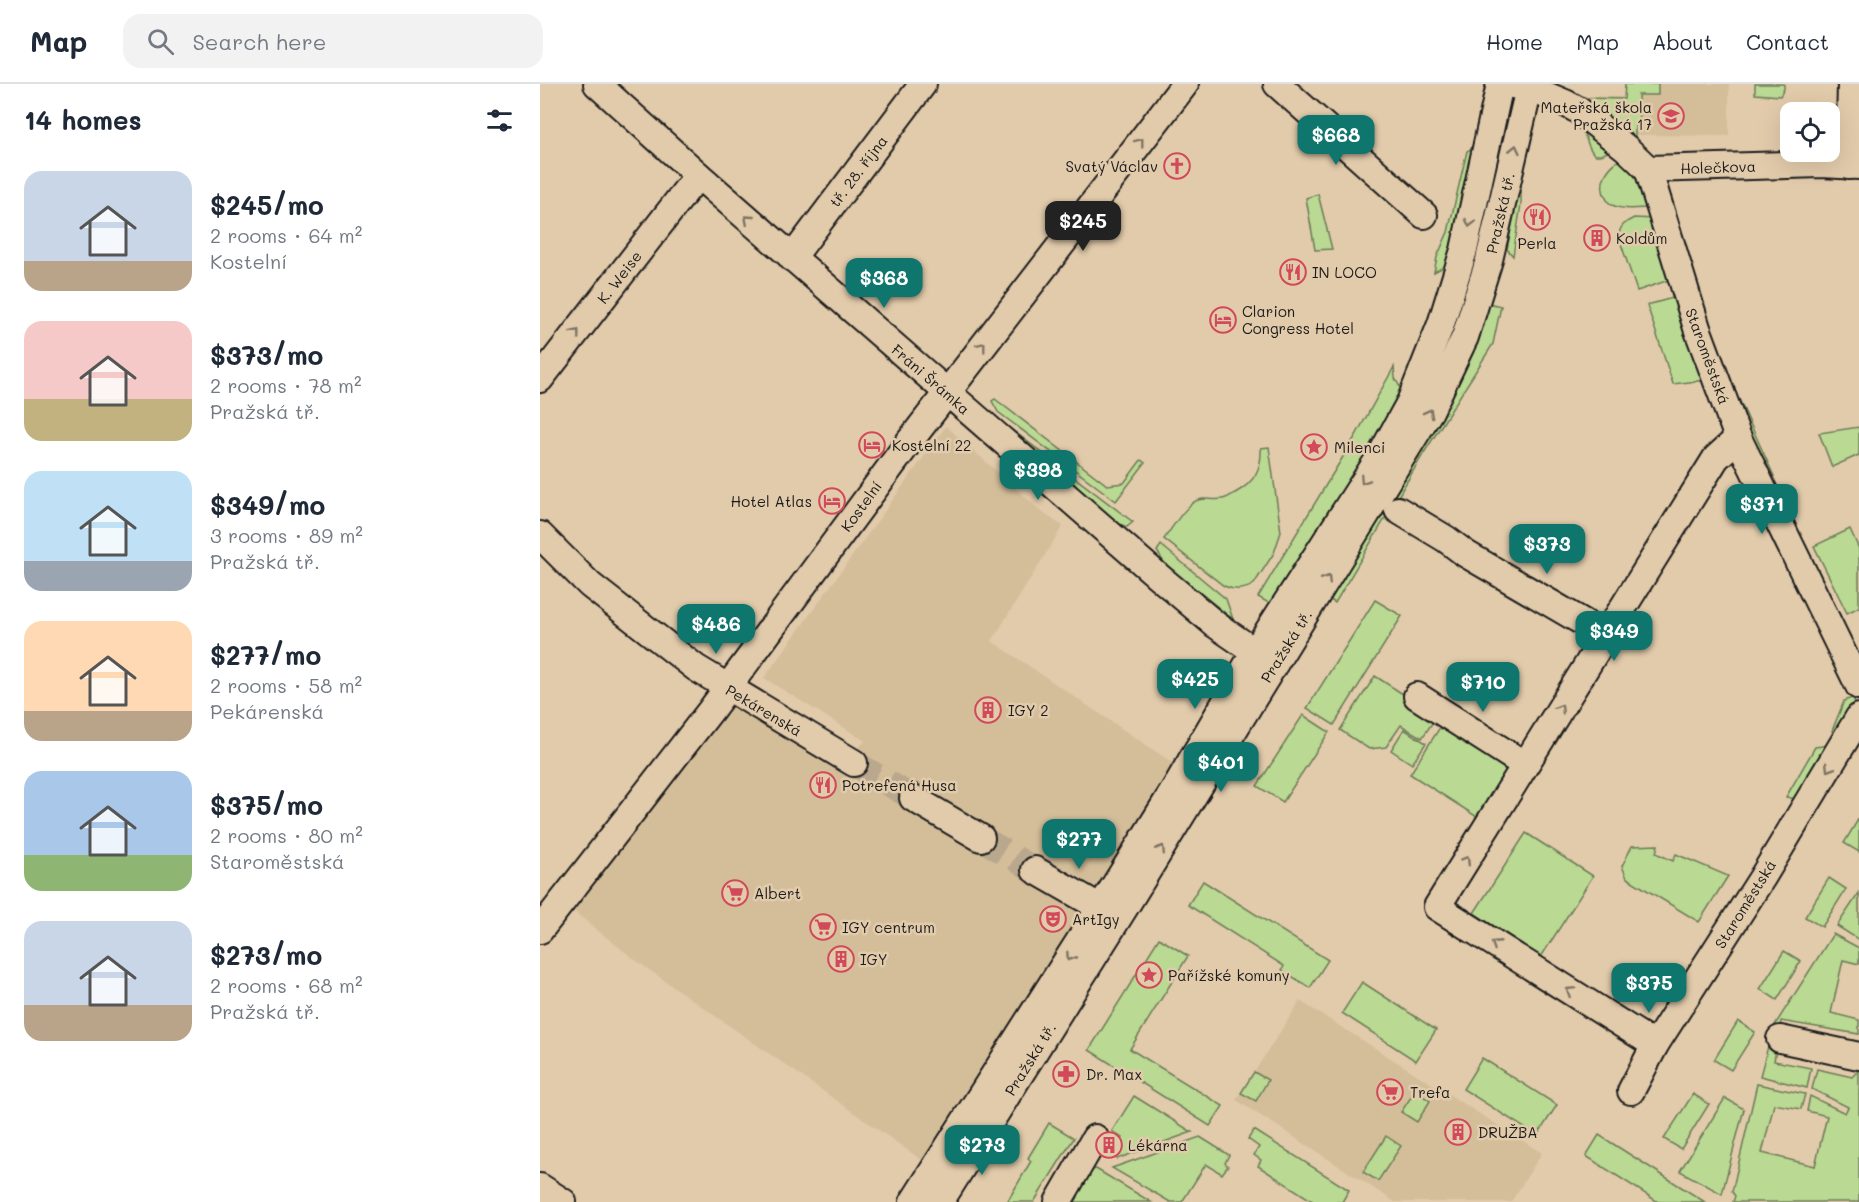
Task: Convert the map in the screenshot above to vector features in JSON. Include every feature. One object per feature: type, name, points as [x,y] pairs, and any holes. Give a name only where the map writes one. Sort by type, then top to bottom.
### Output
[{"type":"street","name":"Fráni Šrámka","points":[[597,84],[792,258],[1158,576],[1216,625],[1264,658]]},
{"type":"street","name":"tř. 28. října","points":[[792,258],[923,84]]},
{"type":"street","name":"Kostelní","points":[[540,930],[728,687],[946,393],[1185,84]]},
{"type":"street","points":[[1277,84],[1424,215]]},
{"type":"street","name":"Pražská tř.","points":[[1264,658],[1410,402],[1441,324],[1464,250],[1500,84]]},
{"type":"street","points":[[1851,84],[1854,166]]},
{"type":"street","name":"Pražská tř.","points":[[940,1202],[1122,911],[1174,790],[1430,411],[1465,337],[1489,260],[1522,85]]},
{"type":"street","name":"Staroměstská","points":[[1522,85],[1578,110],[1626,148],[1648,169],[1697,328],[1738,438],[1859,686]]},
{"type":"street","name":"Holečkova","points":[[1648,169],[1821,164],[1854,166]]},
{"type":"street","name":"K. Weise","points":[[540,379],[698,175]]},
{"type":"street","points":[[1655,1045],[1437,907],[1716,458],[1738,438]]},
{"type":"street","points":[[1398,510],[1446,538],[1466,554],[1605,635]]},
{"type":"street","name":"Pekárenská","points":[[540,536],[591,585],[696,668],[854,763]]},
{"type":"street","points":[[1417,696],[1525,765]]},
{"type":"street","name":"Staroměstská","points":[[1631,1091],[1655,1045],[1762,878],[1859,717]]},
{"type":"street","points":[[913,798],[981,838]]},
{"type":"street","points":[[1035,870],[1122,911]]},
{"type":"street","name":"Pražská tř.","points":[[913,1202],[1122,911]]},
{"type":"street","points":[[1780,1039],[1859,1056]]},
{"type":"street","points":[[1058,1202],[1095,1138]]},
{"type":"street","points":[[540,1187],[563,1202]]},
{"type":"shaded area","name":"Mateřská škola Pražská 17","points":[[1658,84],[1729,84],[1729,136],[1637,135],[1587,96],[1620,97],[1637,94]]},
{"type":"shaded area","points":[[946,426],[1043,513],[1063,526],[992,641],[1176,765],[1081,921],[923,1161],[635,960],[572,910],[731,706],[838,769],[865,741],[764,678]]},
{"type":"shaded area","points":[[1300,1001],[1542,1153],[1511,1202],[1395,1202],[1236,1100]]},
{"type":"green space","points":[[1625,84],[1658,84],[1658,95],[1638,95],[1639,126],[1635,126],[1635,137],[1585,98],[1624,99]]},
{"type":"green space","points":[[1755,84],[1784,84],[1784,89],[1780,96],[1755,94]]},
{"type":"green space","points":[[1584,126],[1610,147],[1608,152],[1595,155],[1592,152],[1582,131]]},
{"type":"green space","points":[[1476,149],[1449,264],[1434,272],[1437,257],[1448,232],[1467,151]]},
{"type":"green space","points":[[1621,159],[1638,182],[1650,208],[1621,208],[1608,202],[1603,192],[1603,181],[1611,166]]},
{"type":"green space","points":[[1521,181],[1521,204],[1513,256],[1507,249]]},
{"type":"green space","points":[[1318,194],[1332,249],[1315,250],[1306,198]]},
{"type":"green space","points":[[1634,218],[1654,219],[1669,280],[1637,291],[1619,238],[1623,225]]},
{"type":"green space","points":[[1680,296],[1706,380],[1673,384],[1647,305]]},
{"type":"green space","points":[[1488,303],[1501,306],[1493,344],[1422,456],[1335,603],[1327,598]]},
{"type":"green space","points":[[1394,367],[1395,378],[1402,391],[1388,419],[1274,606],[1258,597],[1355,437]]},
{"type":"green space","points":[[995,399],[1107,485],[1124,483],[1141,460],[1145,463],[1116,501],[998,412],[992,401]]},
{"type":"green space","points":[[1739,399],[1774,476],[1768,478],[1737,401]]},
{"type":"green space","points":[[990,413],[1133,522],[1127,527],[1112,521]]},
{"type":"green space","points":[[1859,427],[1859,455],[1832,467],[1819,433]]},
{"type":"green space","points":[[1269,447],[1281,532],[1274,553],[1254,584],[1247,588],[1228,588],[1164,539],[1194,502],[1201,499],[1225,498],[1247,485],[1258,469],[1261,448]]},
{"type":"green space","points":[[1850,529],[1859,549],[1859,607],[1847,613],[1814,546]]},
{"type":"green space","points":[[1161,545],[1226,599],[1233,619],[1166,566],[1157,551]]},
{"type":"green space","points":[[1375,600],[1402,616],[1334,725],[1307,708]]},
{"type":"green space","points":[[1375,676],[1437,716],[1422,738],[1401,725],[1386,747],[1369,749],[1340,730]]},
{"type":"green space","points":[[1854,697],[1855,708],[1836,738],[1832,731],[1844,701]]},
{"type":"green space","points":[[1303,715],[1329,732],[1283,802],[1257,786]]},
{"type":"green space","points":[[1444,721],[1511,763],[1477,817],[1410,774]]},
{"type":"green space","points":[[1404,729],[1426,743],[1412,764],[1391,750]]},
{"type":"green space","points":[[1831,745],[1800,800],[1786,797],[1815,747]]},
{"type":"green space","points":[[1859,818],[1859,852],[1844,843]]},
{"type":"green space","points":[[1526,833],[1593,876],[1541,957],[1474,913]]},
{"type":"green space","points":[[1658,845],[1656,853],[1673,861],[1676,854],[1728,876],[1699,922],[1627,878],[1622,866],[1632,846]]},
{"type":"green space","points":[[1829,878],[1846,889],[1822,927],[1805,917]]},
{"type":"green space","points":[[1203,881],[1328,960],[1310,988],[1282,970],[1284,966],[1188,905]]},
{"type":"green space","points":[[1859,893],[1859,940],[1837,926]]},
{"type":"green space","points":[[1833,934],[1859,948],[1859,964],[1843,960],[1831,1013],[1859,1020],[1859,1034],[1781,1021],[1774,1061],[1811,1068],[1807,1088],[1760,1076],[1773,1028]]},
{"type":"green space","points":[[1159,938],[1188,956],[1130,1049],[1223,1106],[1210,1126],[1089,1050]]},
{"type":"green space","points":[[1784,951],[1801,961],[1777,1000],[1760,989]]},
{"type":"green space","points":[[1362,982],[1436,1030],[1416,1061],[1342,1013]]},
{"type":"green space","points":[[1738,1021],[1755,1032],[1731,1070],[1714,1060]]},
{"type":"green space","points":[[1482,1058],[1557,1105],[1537,1136],[1463,1089]]},
{"type":"green space","points":[[1817,1069],[1852,1077],[1859,1070],[1859,1202],[1733,1202],[1735,1196],[1732,1192],[1757,1084],[1805,1094],[1801,1109],[1774,1104],[1762,1153],[1815,1166],[1827,1116],[1807,1111],[1810,1096],[1845,1113],[1848,1107],[1812,1089]]},
{"type":"green space","points":[[1254,1072],[1268,1080],[1256,1101],[1241,1093]]},
{"type":"green space","points":[[1415,1091],[1430,1101],[1417,1122],[1401,1112]]},
{"type":"green space","points":[[1693,1094],[1709,1104],[1681,1149],[1664,1139]]},
{"type":"green space","points":[[1134,1096],[1192,1132],[1117,1159],[1111,1155],[1113,1151],[1116,1153],[1118,1150],[1116,1148],[1122,1138],[1112,1131]]},
{"type":"green space","points":[[1725,1098],[1744,1109],[1722,1194],[1680,1171]]},
{"type":"green space","points":[[1049,1123],[1074,1138],[1034,1202],[1007,1202],[1031,1161],[1028,1158]]},
{"type":"green space","points":[[1254,1130],[1349,1190],[1342,1202],[1314,1202],[1258,1166],[1261,1160],[1254,1155],[1259,1147],[1248,1139]]},
{"type":"green space","points":[[1599,1135],[1705,1202],[1658,1202],[1586,1156]]},
{"type":"green space","points":[[1386,1136],[1401,1146],[1378,1181],[1363,1172]]},
{"type":"green space","points":[[1200,1137],[1229,1155],[1225,1163],[1228,1166],[1222,1174],[1206,1164],[1182,1202],[1170,1202],[1112,1168]]},
{"type":"green space","points":[[1096,1169],[1151,1202],[1075,1202],[1078,1197],[1070,1192],[1081,1173]]},
{"type":"tunnel","points":[[854,763],[913,798]]},
{"type":"tunnel","points":[[981,838],[1035,870]]},
{"type":"place","name":"Mateřská škola Pražská 17","points":[[1671,116]]},
{"type":"place","name":"Svatý Václav","points":[[1177,166]]},
{"type":"place","name":"Perla","points":[[1537,217]]},
{"type":"place","name":"Koldům","points":[[1597,238]]},
{"type":"place","name":"IN LOCO","points":[[1293,272]]},
{"type":"place","name":"Clarion Congress Hotel","points":[[1223,320]]},
{"type":"place","name":"Kostelní 22","points":[[872,445]]},
{"type":"place","name":"Milenci","points":[[1314,447]]},
{"type":"place","name":"Hotel Atlas","points":[[832,501]]},
{"type":"place","name":"IGY 2","points":[[988,710]]},
{"type":"place","name":"Potrefená Husa","points":[[823,785]]},
{"type":"place","name":"Albert","points":[[735,893]]},
{"type":"place","name":"ArtIgy","points":[[1053,919]]},
{"type":"place","name":"IGY centrum","points":[[823,927]]},
{"type":"place","name":"IGY","points":[[841,959]]},
{"type":"place","name":"Pařížské komuny","points":[[1149,975]]},
{"type":"place","name":"Dr. Max","points":[[1066,1074]]},
{"type":"place","name":"Trefa","points":[[1390,1092]]},
{"type":"place","name":"DRUŽBA","points":[[1458,1132]]},
{"type":"place","name":"Lékárna","points":[[1109,1145]]}]
